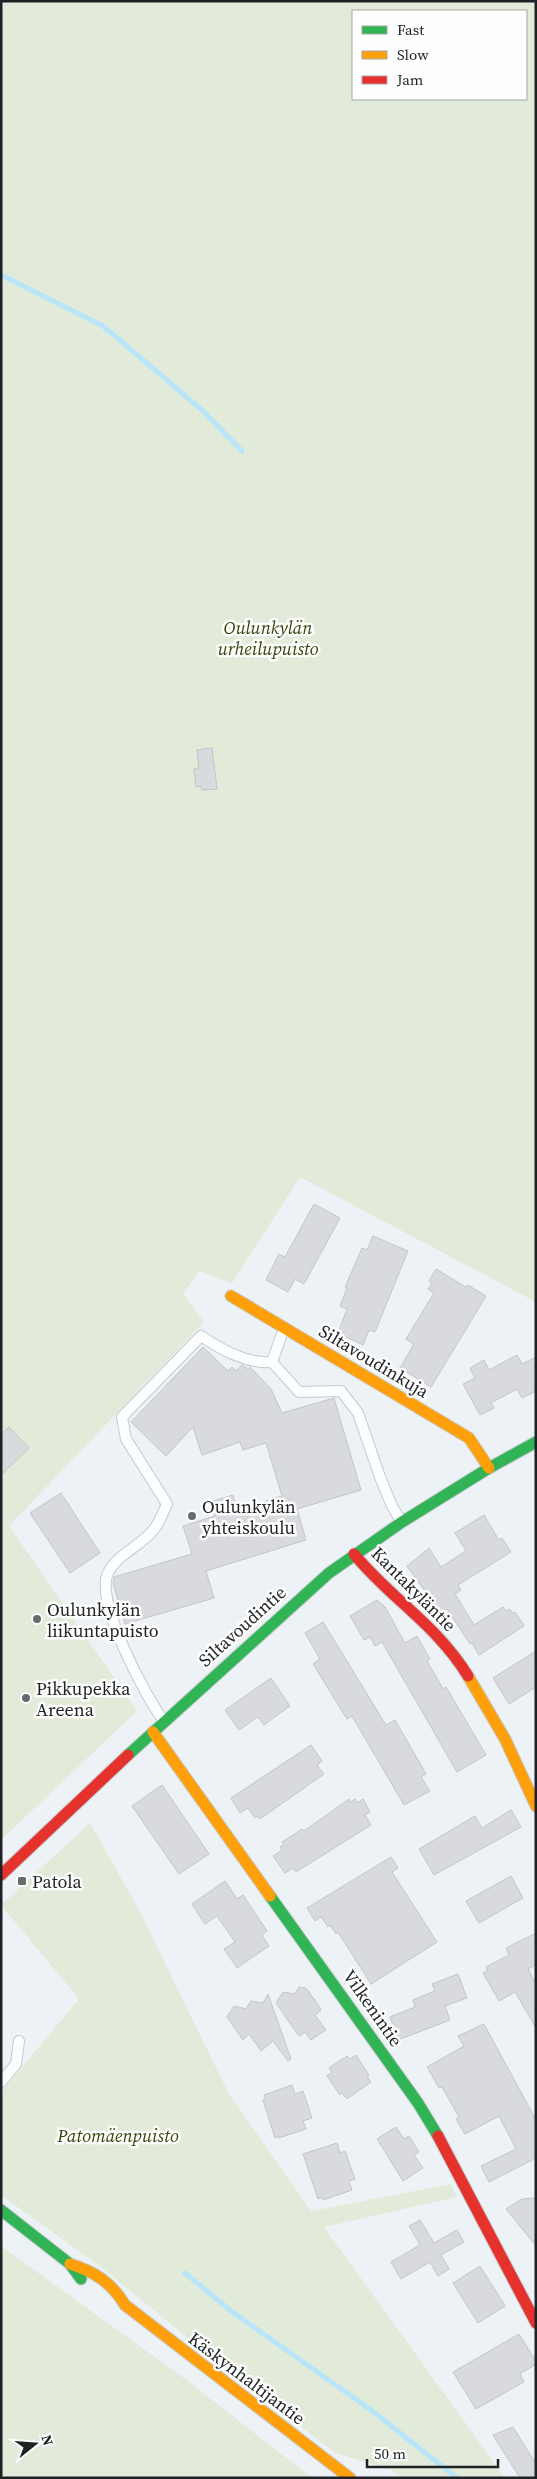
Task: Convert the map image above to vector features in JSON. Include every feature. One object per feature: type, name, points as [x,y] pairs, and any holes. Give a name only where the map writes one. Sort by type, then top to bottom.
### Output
[{"type":"street","name":"Siltavoudinkuja","points":[[231,1296],[469,1438],[489,1468]]},
{"type":"street","name":"Siltavoudintie","points":[[1,1875],[164,1721],[305,1592],[354,1554],[402,1522],[489,1468],[536,1442]]},
{"type":"street","name":"Kantakyläntie","points":[[354,1554],[367,1571],[422,1618],[458,1661],[498,1727],[535,1801]]},
{"type":"street","name":"Vilkenintie","points":[[153,1732],[418,2103],[451,2158],[536,2323]]},
{"type":"street","name":"Käskynhaltijantie","points":[[1,2210],[70,2264],[85,2285],[92,2289]]},
{"type":"street","name":"Käskynhaltijantie","points":[[70,2264],[94,2272],[115,2288],[125,2305],[350,2478]]},
{"type":"street","name":"Käskynhaltijantie","points":[[107,2300],[125,2305]]},
{"type":"lane","points":[[272,1362],[284,1327]]},
{"type":"lane","points":[[164,1721],[149,1700],[112,1622],[106,1583],[107,1574],[116,1561],[154,1529],[167,1504],[126,1440],[122,1417],[201,1336],[220,1348],[258,1363],[272,1362]]},
{"type":"lane","points":[[272,1362],[299,1392],[341,1391],[358,1413],[386,1492],[402,1522]]},
{"type":"lane","points":[[1,2082],[16,2064],[18,2041]]},
{"type":"green space","name":"Oulunkylän urheilupuisto","points":[[1,1],[536,1],[536,1302],[300,1177],[232,1283],[199,1271],[183,1294],[204,1322],[9,1526],[137,1711],[1,1840]]},
{"type":"green space","name":"Patomäenpuisto","points":[[90,1823],[139,1910],[229,2094],[311,2211],[451,2184],[457,2197],[324,2227],[505,2478],[402,2478],[392,2470],[335,2453],[184,2335],[101,2267],[1,2195],[1,2092],[79,1999],[1,1905]]},
{"type":"green space","points":[[1,2246],[188,2381],[312,2478],[1,2478]]},
{"type":"building","points":[[212,748],[217,789],[202,790],[201,786],[196,787],[194,769],[199,768],[197,750]]},
{"type":"building","points":[[314,1204],[340,1218],[304,1284],[295,1279],[288,1292],[266,1280],[279,1254],[285,1257]]},
{"type":"building","points":[[373,1236],[408,1251],[375,1332],[369,1330],[363,1345],[338,1333],[347,1309],[340,1306],[347,1288],[345,1287],[362,1248],[367,1250]]},
{"type":"building","points":[[436,1269],[466,1287],[468,1285],[486,1296],[431,1387],[400,1368],[414,1344],[406,1339],[434,1293],[428,1289],[432,1283],[429,1281]]},
{"type":"building","points":[[203,1347],[228,1371],[232,1367],[236,1371],[242,1365],[248,1369],[250,1367],[271,1389],[282,1413],[334,1398],[361,1490],[297,1509],[306,1540],[206,1571],[214,1598],[125,1624],[113,1583],[114,1577],[192,1554],[183,1526],[215,1516],[210,1502],[233,1495],[237,1510],[282,1496],[266,1443],[243,1450],[240,1442],[202,1455],[193,1427],[166,1456],[131,1422]]},
{"type":"building","points":[[517,1355],[522,1364],[536,1357],[536,1391],[522,1398],[517,1389],[491,1403],[494,1408],[480,1415],[463,1384],[475,1378],[470,1368],[484,1360],[489,1370]]},
{"type":"building","points":[[9,1427],[29,1448],[1,1475],[1,1434]]},
{"type":"building","points":[[61,1493],[100,1553],[70,1573],[30,1513]]},
{"type":"building","points":[[484,1515],[499,1540],[502,1538],[511,1552],[458,1585],[461,1590],[455,1594],[474,1625],[503,1607],[506,1611],[510,1609],[512,1613],[515,1612],[524,1626],[479,1655],[447,1609],[440,1612],[407,1566],[429,1548],[441,1567],[466,1551],[455,1533]]},
{"type":"building","points":[[377,1600],[385,1607],[405,1643],[417,1636],[430,1659],[427,1661],[443,1689],[446,1687],[486,1755],[457,1772],[382,1642],[375,1646],[370,1637],[364,1640],[350,1616]]},
{"type":"building","points":[[323,1622],[386,1725],[395,1720],[426,1774],[421,1777],[430,1791],[404,1805],[352,1716],[347,1719],[313,1664],[320,1659],[305,1633]]},
{"type":"building","points":[[536,1651],[536,1687],[509,1704],[493,1678]]},
{"type":"building","points":[[271,1678],[290,1706],[264,1725],[258,1717],[239,1730],[225,1710]]},
{"type":"building","points":[[311,1745],[322,1761],[317,1765],[324,1774],[260,1819],[258,1816],[255,1818],[248,1808],[240,1813],[231,1798]]},
{"type":"building","points":[[162,1785],[209,1854],[179,1874],[132,1806]]},
{"type":"building","points":[[349,1799],[351,1802],[355,1799],[357,1803],[363,1799],[370,1812],[365,1815],[371,1825],[296,1872],[293,1868],[285,1873],[273,1856],[282,1850],[280,1847],[284,1845],[282,1842],[302,1829],[304,1831]]},
{"type":"building","points":[[511,1810],[521,1827],[434,1875],[419,1849],[475,1816],[482,1828]]},
{"type":"building","points":[[391,1857],[398,1868],[392,1872],[437,1942],[371,1984],[338,1932],[336,1934],[330,1925],[328,1927],[321,1917],[315,1921],[307,1908]]},
{"type":"building","points":[[511,1876],[523,1898],[479,1923],[466,1901]]},
{"type":"building","points":[[225,1881],[237,1899],[243,1895],[267,1931],[262,1935],[269,1946],[237,1968],[224,1949],[235,1942],[217,1916],[205,1924],[192,1904]]},
{"type":"building","points":[[536,1933],[536,1965],[528,1969],[536,1985],[536,2028],[515,1992],[499,2001],[483,1973],[488,1970],[486,1967],[509,1955],[506,1948]]},
{"type":"building","points":[[458,1974],[467,1998],[445,2006],[450,2020],[398,2040],[390,2017],[415,2007],[413,2000],[435,1991],[432,1984]]},
{"type":"building","points":[[299,1987],[306,1988],[317,2003],[321,2010],[315,2015],[326,2030],[311,2040],[305,2032],[299,2036],[276,2003],[283,1992],[295,1994]]},
{"type":"building","points":[[268,1994],[291,2059],[288,2061],[273,2041],[261,2051],[249,2034],[243,2040],[227,2017],[234,2006],[246,2009],[251,2001],[263,2003]]},
{"type":"building","points":[[484,2024],[536,2120],[536,2158],[489,2182],[481,2166],[516,2149],[499,2116],[465,2134],[456,2119],[459,2117],[442,2087],[439,2088],[427,2067],[464,2046],[458,2036]]},
{"type":"building","points":[[356,2055],[369,2075],[367,2076],[371,2082],[347,2099],[342,2093],[340,2095],[327,2076],[332,2072],[329,2068],[347,2056],[350,2059]]},
{"type":"building","points":[[292,2085],[295,2094],[303,2091],[312,2118],[303,2121],[306,2129],[275,2138],[263,2100],[266,2099],[264,2095]]},
{"type":"building","points":[[396,2127],[404,2139],[409,2136],[419,2152],[414,2155],[423,2168],[403,2181],[377,2139]]},
{"type":"building","points":[[337,2143],[340,2153],[345,2151],[355,2179],[349,2181],[352,2190],[323,2200],[322,2197],[318,2199],[303,2154]]},
{"type":"building","points":[[536,2198],[536,2246],[506,2209],[522,2199]]},
{"type":"building","points":[[420,2220],[434,2243],[457,2230],[464,2242],[441,2255],[449,2269],[438,2276],[430,2262],[401,2279],[391,2262],[420,2245],[409,2226]]},
{"type":"building","points":[[480,2266],[505,2306],[478,2323],[453,2283]]},
{"type":"building","points":[[519,2334],[536,2364],[520,2374],[524,2382],[476,2409],[453,2372]]},
{"type":"building","points":[[513,2427],[536,2464],[536,2478],[520,2478],[493,2435]]},
{"type":"waterway","points":[[1,275],[103,326],[202,410],[242,451]]},
{"type":"waterway","points":[[185,2273],[231,2311],[371,2410],[457,2478]]},
{"type":"traffic: fast","points":[[128,1755],[329,1573],[402,1522],[489,1468],[536,1442]]},
{"type":"traffic: fast","points":[[270,1896],[418,2103],[438,2136]]},
{"type":"traffic: fast","points":[[1,2210],[70,2264],[81,2279]]},
{"type":"traffic: slow","points":[[231,1296],[469,1438],[489,1468]]},
{"type":"traffic: slow","points":[[468,1676],[505,1739],[536,1806]]},
{"type":"traffic: slow","points":[[153,1732],[270,1896]]},
{"type":"traffic: slow","points":[[70,2264],[95,2274],[102,2279],[114,2290],[125,2305],[350,2478]]},
{"type":"traffic: jam","points":[[354,1554],[383,1585],[428,1626],[442,1641],[468,1676]]},
{"type":"traffic: jam","points":[[1,1875],[128,1755]]},
{"type":"traffic: jam","points":[[438,2136],[536,2323]]},
{"type":"place","name":"Oulunkylän yhteiskoulu","points":[[192,1516]]},
{"type":"place","name":"Oulunkylän liikuntapuisto","points":[[37,1619]]},
{"type":"place","name":"Pikkupekka Areena","points":[[26,1698]]},
{"type":"place","name":"Patola","points":[[22,1881]]}]
